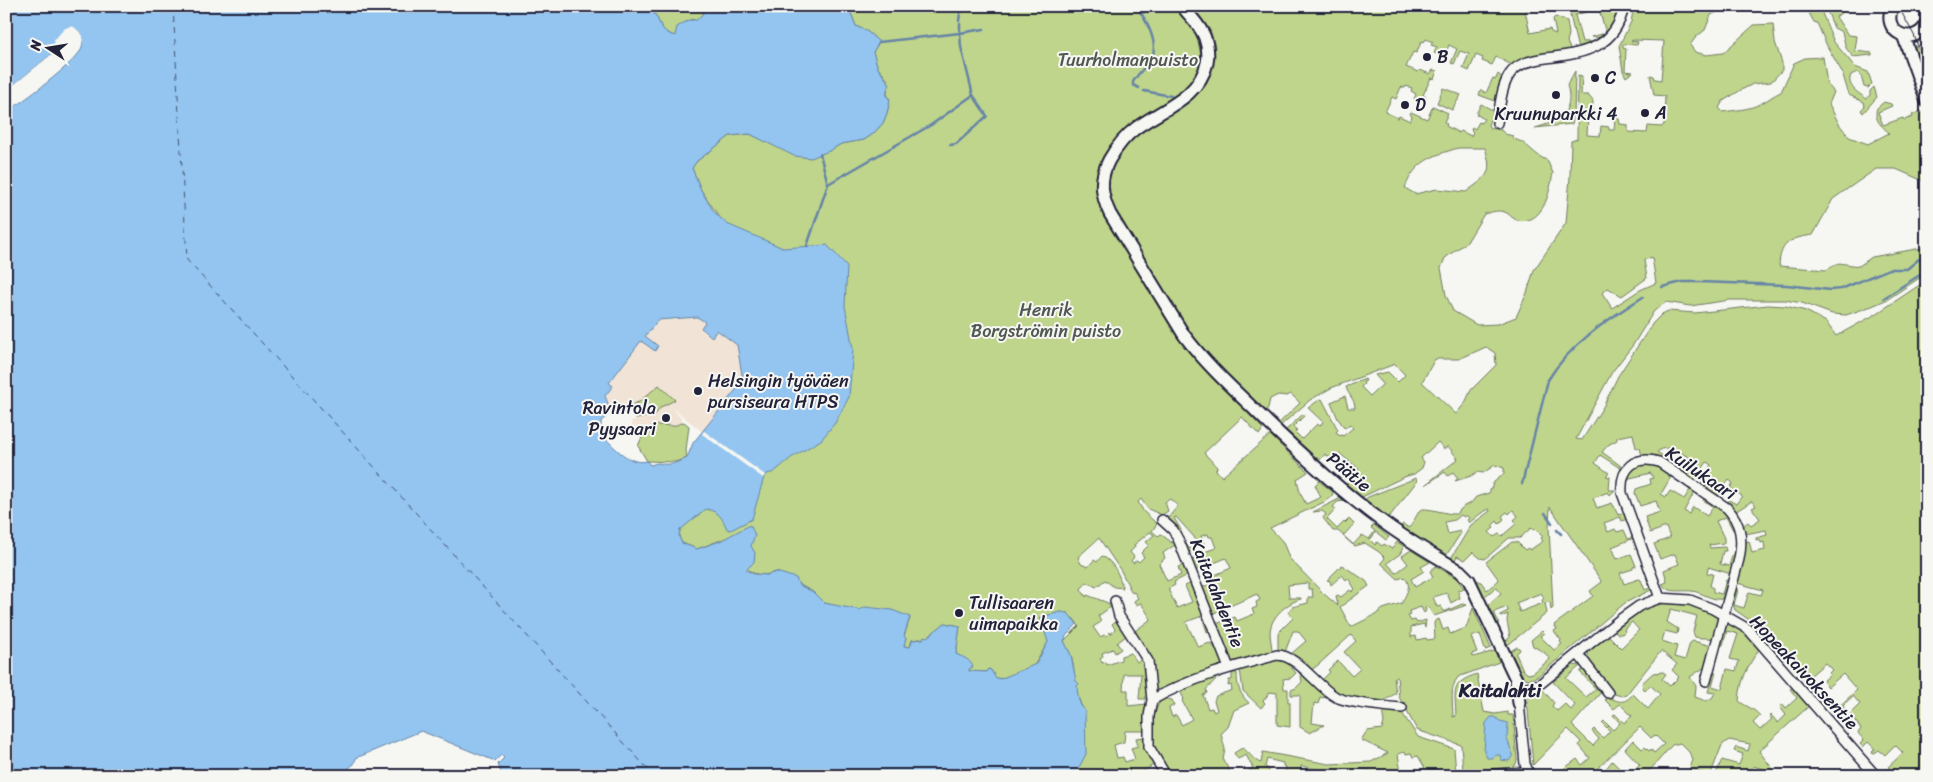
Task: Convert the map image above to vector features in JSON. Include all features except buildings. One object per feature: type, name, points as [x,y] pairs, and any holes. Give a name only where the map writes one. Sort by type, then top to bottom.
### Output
[{"type":"street","name":"Päätie","points":[[1182,6],[1205,38],[1208,50],[1205,69],[1201,79],[1191,91],[1135,128],[1119,145],[1105,167],[1101,185],[1105,203],[1184,335],[1207,364],[1322,473],[1384,523],[1460,571],[1469,580],[1507,660],[1518,689],[1529,774]]},
{"type":"street","points":[[1498,122],[1504,84],[1513,70],[1531,61],[1586,51],[1603,43],[1615,31],[1622,18],[1624,6]]},
{"type":"street","points":[[1924,6],[1927,11]]},
{"type":"street","points":[[1890,8],[1892,26],[1896,32],[1903,35],[1916,34],[1926,26]]},
{"type":"street","points":[[1903,35],[1927,102]]},
{"type":"street","name":"Kuilukaari","points":[[1660,598],[1622,493],[1622,479],[1627,469],[1632,463],[1642,460],[1659,462],[1727,508],[1734,516],[1741,534],[1742,546],[1706,681]]},
{"type":"street","name":"Kaitalahdentie","points":[[1152,700],[1164,693],[1229,668],[1179,541],[1173,530],[1162,520]]},
{"type":"street","name":"Hopeakaivoksentie","points":[[1518,689],[1540,684],[1632,610],[1646,602],[1660,598],[1690,600],[1724,614],[1748,629],[1876,776]]},
{"type":"street","points":[[1115,601],[1119,616],[1148,660],[1152,700],[1149,716],[1149,747],[1166,776]]},
{"type":"street","points":[[1229,668],[1277,654],[1284,655],[1336,697],[1402,708]]},
{"type":"street","points":[[1578,654],[1608,692]]},
{"type":"street","points":[[1466,776],[1529,774]]},
{"type":"shaded area","points":[[697,317],[705,322],[701,329],[711,337],[717,330],[737,345],[743,381],[703,432],[674,409],[684,422],[673,426],[660,425],[633,431],[631,421],[654,415],[661,407],[675,400],[639,402],[609,412],[605,396],[613,387],[609,383],[641,341],[655,350],[658,347],[645,336],[658,320]]},
{"type":"green space","points":[[649,6],[703,6],[703,13],[697,21],[691,19],[675,36],[664,30]]},
{"type":"green space","points":[[848,6],[1176,6],[1196,31],[1201,56],[1199,67],[1193,79],[1178,94],[1141,117],[1118,137],[1125,142],[1137,131],[1195,94],[1204,85],[1211,70],[1215,47],[1210,30],[1190,6],[1544,6],[1525,11],[1530,33],[1550,29],[1551,32],[1556,34],[1553,19],[1555,17],[1567,21],[1569,34],[1567,42],[1571,51],[1527,57],[1512,65],[1496,57],[1492,65],[1482,61],[1483,58],[1476,55],[1469,71],[1463,68],[1469,54],[1460,51],[1454,64],[1451,63],[1457,49],[1449,45],[1444,57],[1434,53],[1437,47],[1431,45],[1433,42],[1426,39],[1424,42],[1422,41],[1416,53],[1413,52],[1406,67],[1430,74],[1433,70],[1437,71],[1434,79],[1431,78],[1423,95],[1426,97],[1423,103],[1414,99],[1416,94],[1411,91],[1412,88],[1401,87],[1396,99],[1392,97],[1385,112],[1410,121],[1411,112],[1427,119],[1433,106],[1448,113],[1444,122],[1447,124],[1446,126],[1459,133],[1461,131],[1471,136],[1473,132],[1471,130],[1472,127],[1475,129],[1479,122],[1481,123],[1484,119],[1476,114],[1481,104],[1494,111],[1488,125],[1490,128],[1501,130],[1505,134],[1513,136],[1513,139],[1518,140],[1547,160],[1553,173],[1544,205],[1534,218],[1517,220],[1501,211],[1484,214],[1467,242],[1445,258],[1441,268],[1446,295],[1453,311],[1477,325],[1498,324],[1516,317],[1527,293],[1534,270],[1566,223],[1571,141],[1577,139],[1578,76],[1582,77],[1581,95],[1588,95],[1593,101],[1592,115],[1588,115],[1587,135],[1600,136],[1601,126],[1614,130],[1615,118],[1619,119],[1620,124],[1628,125],[1628,132],[1647,133],[1648,126],[1661,127],[1664,125],[1665,96],[1654,95],[1650,75],[1654,76],[1655,79],[1661,80],[1664,41],[1633,40],[1631,41],[1638,42],[1637,45],[1623,44],[1623,48],[1626,49],[1625,71],[1633,72],[1626,77],[1623,71],[1619,46],[1631,22],[1634,6],[1729,6],[1711,15],[1705,30],[1690,45],[1695,52],[1706,55],[1723,53],[1754,25],[1773,24],[1782,70],[1771,82],[1753,84],[1723,101],[1719,108],[1723,112],[1746,109],[1763,103],[1781,92],[1794,63],[1805,58],[1823,57],[1827,84],[1834,92],[1829,104],[1839,124],[1849,137],[1868,144],[1889,133],[1876,116],[1877,108],[1884,102],[1892,106],[1878,112],[1883,125],[1903,118],[1904,120],[1913,117],[1912,115],[1921,111],[1927,126],[1927,184],[1896,169],[1876,169],[1833,199],[1813,235],[1793,240],[1784,246],[1779,266],[1826,270],[1839,263],[1859,266],[1872,257],[1927,247],[1927,273],[1888,299],[1846,315],[1832,314],[1802,303],[1785,300],[1730,300],[1690,306],[1666,302],[1654,311],[1633,345],[1612,372],[1576,439],[1582,440],[1603,407],[1618,376],[1653,323],[1668,311],[1695,313],[1768,305],[1785,306],[1806,311],[1826,322],[1836,336],[1876,314],[1927,280],[1927,776],[1892,776],[1894,773],[1888,767],[1903,753],[1895,745],[1885,755],[1879,750],[1873,754],[1872,752],[1875,749],[1868,742],[1863,747],[1860,744],[1864,740],[1858,733],[1861,729],[1850,714],[1860,704],[1853,696],[1843,705],[1846,716],[1843,724],[1833,712],[1857,690],[1843,674],[1828,687],[1823,681],[1830,675],[1829,673],[1832,670],[1825,663],[1809,677],[1807,675],[1803,678],[1771,640],[1751,621],[1735,610],[1732,602],[1735,589],[1738,590],[1734,605],[1744,608],[1749,592],[1761,595],[1763,590],[1737,583],[1745,550],[1745,542],[1749,541],[1752,553],[1765,550],[1764,542],[1761,543],[1760,539],[1756,540],[1756,538],[1767,535],[1766,530],[1745,534],[1743,526],[1748,522],[1751,525],[1760,519],[1752,508],[1756,506],[1752,501],[1735,512],[1727,503],[1729,500],[1736,504],[1742,496],[1730,488],[1733,483],[1729,480],[1717,496],[1701,485],[1703,482],[1713,489],[1718,481],[1706,473],[1711,465],[1707,462],[1694,481],[1642,456],[1640,448],[1636,448],[1633,434],[1617,437],[1617,440],[1608,445],[1602,452],[1621,466],[1620,468],[1600,455],[1595,463],[1609,473],[1606,476],[1610,477],[1609,490],[1615,490],[1610,495],[1608,492],[1593,498],[1597,508],[1612,503],[1618,515],[1624,513],[1627,519],[1622,521],[1620,517],[1604,523],[1608,532],[1615,529],[1617,532],[1624,530],[1628,539],[1632,537],[1631,531],[1634,538],[1612,547],[1617,559],[1631,554],[1636,566],[1633,569],[1620,573],[1624,584],[1639,579],[1645,590],[1650,588],[1646,577],[1648,575],[1653,589],[1625,603],[1538,676],[1531,679],[1524,678],[1509,652],[1517,647],[1519,648],[1520,650],[1516,654],[1523,670],[1528,674],[1533,673],[1550,659],[1545,653],[1533,646],[1531,640],[1542,631],[1544,633],[1540,636],[1554,650],[1562,644],[1554,631],[1557,629],[1554,625],[1593,596],[1590,591],[1602,582],[1550,507],[1549,527],[1553,608],[1551,610],[1550,602],[1545,603],[1547,613],[1509,644],[1506,644],[1505,642],[1510,637],[1507,621],[1508,614],[1501,617],[1500,615],[1508,611],[1507,607],[1494,612],[1499,623],[1497,624],[1488,605],[1501,593],[1496,587],[1484,597],[1475,579],[1481,582],[1487,590],[1499,580],[1486,562],[1512,542],[1517,542],[1525,550],[1528,548],[1530,550],[1543,541],[1541,538],[1543,536],[1536,529],[1531,528],[1520,538],[1509,538],[1485,559],[1480,558],[1473,552],[1465,560],[1457,556],[1454,562],[1450,560],[1471,525],[1490,511],[1489,509],[1469,523],[1467,520],[1469,518],[1466,515],[1464,517],[1461,515],[1455,520],[1445,522],[1448,534],[1460,531],[1461,533],[1445,557],[1399,528],[1403,524],[1409,528],[1420,510],[1423,509],[1456,514],[1476,497],[1489,493],[1494,482],[1504,474],[1504,468],[1495,465],[1483,473],[1477,472],[1455,481],[1458,478],[1453,472],[1448,476],[1445,472],[1425,485],[1458,459],[1448,446],[1444,449],[1438,442],[1421,458],[1424,462],[1422,468],[1414,474],[1360,498],[1345,486],[1359,469],[1339,453],[1333,460],[1325,454],[1318,462],[1285,431],[1303,414],[1304,416],[1293,427],[1302,439],[1317,424],[1320,426],[1323,422],[1308,408],[1322,399],[1338,430],[1336,432],[1343,436],[1353,428],[1350,424],[1345,428],[1338,419],[1331,402],[1345,396],[1348,408],[1355,408],[1346,387],[1365,379],[1366,381],[1363,382],[1364,384],[1361,387],[1370,396],[1383,384],[1375,375],[1388,372],[1398,382],[1405,375],[1395,364],[1331,388],[1310,400],[1280,426],[1278,424],[1300,403],[1291,394],[1287,396],[1278,395],[1270,399],[1265,412],[1249,398],[1241,406],[1263,429],[1259,435],[1242,417],[1204,453],[1217,467],[1216,470],[1222,477],[1270,435],[1308,472],[1297,479],[1300,493],[1306,504],[1321,497],[1315,485],[1319,481],[1333,492],[1332,496],[1324,502],[1270,528],[1283,542],[1289,558],[1338,606],[1336,596],[1341,597],[1350,590],[1352,592],[1355,589],[1348,578],[1346,580],[1342,575],[1331,585],[1330,581],[1327,580],[1342,565],[1366,581],[1369,586],[1340,607],[1351,627],[1383,609],[1402,603],[1408,590],[1407,580],[1404,577],[1398,579],[1381,563],[1385,558],[1379,552],[1365,543],[1353,545],[1362,535],[1369,539],[1375,531],[1371,528],[1374,525],[1389,537],[1386,540],[1376,532],[1370,540],[1375,545],[1377,542],[1382,546],[1384,544],[1392,549],[1397,542],[1404,546],[1400,554],[1387,563],[1396,573],[1408,564],[1402,556],[1411,550],[1430,562],[1421,567],[1424,571],[1411,579],[1415,587],[1433,577],[1430,571],[1436,566],[1456,578],[1464,588],[1458,591],[1460,598],[1451,603],[1447,593],[1433,597],[1437,607],[1441,606],[1444,612],[1462,604],[1467,605],[1434,616],[1428,607],[1425,608],[1426,611],[1424,613],[1421,607],[1409,611],[1410,615],[1408,616],[1411,621],[1415,620],[1417,623],[1426,620],[1425,628],[1424,624],[1411,627],[1411,637],[1416,636],[1417,640],[1435,639],[1434,623],[1439,619],[1443,630],[1448,628],[1450,634],[1466,628],[1473,608],[1491,648],[1485,650],[1480,634],[1471,637],[1477,652],[1472,654],[1473,657],[1495,651],[1499,662],[1458,677],[1452,691],[1453,717],[1456,716],[1455,694],[1458,685],[1468,677],[1477,674],[1484,712],[1495,714],[1508,712],[1508,715],[1513,715],[1517,760],[1516,764],[1510,769],[1463,770],[1461,745],[1417,730],[1399,697],[1397,677],[1394,678],[1396,693],[1381,703],[1340,696],[1321,681],[1330,672],[1328,670],[1338,661],[1352,676],[1360,669],[1344,652],[1356,641],[1351,635],[1310,671],[1291,654],[1306,641],[1298,631],[1293,631],[1285,652],[1278,650],[1278,633],[1293,618],[1288,612],[1292,607],[1308,603],[1308,597],[1313,597],[1312,589],[1308,589],[1308,583],[1288,585],[1289,598],[1301,599],[1285,607],[1273,621],[1270,632],[1272,652],[1234,663],[1230,661],[1216,624],[1235,617],[1237,621],[1254,614],[1252,609],[1257,607],[1256,602],[1260,600],[1257,594],[1212,614],[1201,588],[1208,585],[1208,578],[1231,568],[1226,558],[1195,571],[1191,561],[1196,558],[1193,551],[1187,552],[1184,545],[1186,544],[1190,549],[1194,547],[1198,554],[1216,548],[1212,537],[1209,537],[1208,534],[1201,536],[1204,544],[1196,542],[1194,537],[1176,517],[1174,518],[1181,530],[1180,537],[1167,519],[1178,506],[1170,499],[1165,502],[1168,511],[1162,515],[1148,509],[1141,499],[1138,502],[1144,512],[1157,524],[1152,531],[1158,536],[1161,534],[1172,543],[1174,542],[1175,545],[1163,553],[1165,558],[1159,564],[1167,581],[1181,575],[1178,567],[1183,565],[1188,575],[1174,582],[1175,585],[1168,589],[1177,608],[1192,602],[1185,586],[1192,583],[1212,630],[1207,632],[1202,616],[1186,622],[1198,647],[1210,643],[1221,654],[1223,665],[1221,668],[1157,690],[1154,686],[1151,660],[1135,631],[1151,619],[1141,603],[1136,605],[1134,601],[1138,598],[1134,592],[1132,593],[1121,571],[1099,538],[1078,557],[1081,564],[1088,567],[1094,560],[1097,562],[1102,556],[1116,569],[1123,588],[1114,587],[1105,580],[1096,587],[1087,582],[1081,589],[1086,597],[1087,595],[1108,603],[1111,607],[1098,616],[1101,622],[1093,627],[1100,637],[1106,636],[1110,632],[1111,634],[1115,629],[1112,624],[1118,619],[1132,644],[1126,636],[1117,643],[1121,649],[1115,653],[1113,649],[1102,653],[1103,656],[1100,658],[1102,663],[1106,662],[1107,665],[1121,660],[1121,656],[1131,653],[1137,662],[1142,659],[1145,662],[1148,699],[1139,699],[1141,674],[1124,674],[1123,690],[1128,690],[1128,706],[1147,704],[1145,731],[1125,731],[1124,742],[1114,745],[1117,758],[1123,757],[1125,762],[1135,759],[1131,748],[1138,746],[1136,738],[1145,737],[1155,764],[1135,776],[1074,776],[1085,711],[1079,699],[1073,662],[1064,641],[1079,626],[1074,619],[1061,612],[1045,615],[1043,627],[1049,638],[1032,669],[999,679],[988,669],[986,672],[969,671],[960,656],[956,654],[960,626],[945,623],[927,638],[912,640],[910,647],[904,646],[904,636],[910,618],[824,603],[813,592],[776,572],[766,575],[751,572],[741,561],[729,537],[697,549],[682,543],[679,537],[680,530],[699,512],[769,473],[733,237],[701,190],[692,168],[697,161],[730,136],[750,134],[772,144],[829,151],[841,144],[864,140],[873,134],[883,123],[887,113],[890,100],[887,94],[888,80],[878,68],[873,52],[879,42],[868,32],[856,26]],"holes":[[[1458,148],[1485,148],[1489,164],[1488,170],[1483,179],[1466,192],[1437,189],[1415,194],[1405,188],[1414,171],[1432,157]],[[1652,257],[1656,283],[1640,290],[1612,308],[1602,293],[1608,288],[1622,296],[1647,278],[1644,260]],[[1486,347],[1495,353],[1496,365],[1471,390],[1465,403],[1456,414],[1422,382],[1435,359],[1459,359]],[[1668,448],[1678,451],[1700,464],[1694,472],[1686,471],[1657,452]],[[1513,510],[1518,516],[1514,520],[1517,523],[1502,536],[1499,534],[1494,537],[1489,532],[1494,528],[1492,526],[1497,521],[1499,524],[1504,519],[1502,516],[1507,512],[1509,514]],[[1150,532],[1154,535],[1146,542],[1149,545],[1141,553],[1144,557],[1139,562],[1137,560],[1133,563],[1131,561],[1134,557],[1130,552],[1135,547],[1134,545]],[[1541,593],[1544,598],[1542,600],[1543,603],[1520,612],[1516,603]]]},
{"type":"green space","points":[[1595,6],[1621,6],[1616,23],[1604,38],[1591,37],[1606,33],[1599,9],[1595,9]]},
{"type":"green space","points":[[1805,6],[1819,6],[1834,42],[1855,67],[1868,72],[1872,84],[1868,88],[1864,87],[1861,76],[1857,72],[1851,75],[1850,79],[1851,86],[1867,99],[1874,87],[1877,97],[1863,113],[1861,110],[1865,106],[1864,102],[1849,95],[1842,72],[1827,46],[1817,23],[1814,22]]},
{"type":"green space","points":[[1825,6],[1839,6],[1843,11],[1836,17],[1848,35],[1857,36],[1855,51],[1872,53],[1872,55],[1853,57],[1846,48],[1842,32],[1834,28]]},
{"type":"green space","points":[[1580,9],[1586,12],[1575,15],[1582,42],[1600,41],[1582,49],[1577,45],[1570,15],[1574,10]]},
{"type":"green space","points":[[1927,43],[1927,89],[1912,48]]},
{"type":"green space","points":[[1575,71],[1574,118],[1572,124],[1535,128],[1551,123],[1563,114],[1569,102],[1567,85]]},
{"type":"green space","points":[[1498,74],[1503,78],[1498,102],[1479,95],[1481,90],[1486,93],[1493,78],[1496,79]]},
{"type":"green space","points":[[1443,88],[1461,95],[1452,110],[1437,103]]},
{"type":"green space","points":[[659,385],[675,400],[661,407],[655,415],[636,419],[625,407],[639,402]]},
{"type":"green space","points":[[684,422],[689,426],[687,458],[675,462],[647,461],[638,446],[642,437],[642,429],[660,425],[673,426]]},
{"type":"green space","points":[[1654,463],[1672,475],[1661,494],[1666,497],[1670,491],[1684,499],[1690,490],[1679,482],[1680,480],[1695,491],[1684,511],[1689,514],[1693,507],[1707,516],[1713,507],[1703,500],[1705,497],[1723,510],[1733,523],[1735,529],[1733,530],[1726,517],[1716,521],[1724,538],[1724,543],[1709,545],[1710,548],[1725,547],[1726,551],[1723,551],[1720,564],[1729,566],[1733,553],[1738,548],[1731,574],[1708,567],[1707,573],[1713,574],[1710,586],[1713,588],[1713,592],[1722,594],[1726,580],[1728,580],[1722,599],[1714,599],[1692,591],[1671,590],[1662,584],[1667,582],[1664,570],[1679,564],[1675,554],[1660,559],[1654,544],[1670,538],[1666,527],[1650,533],[1645,517],[1660,512],[1656,501],[1640,506],[1635,493],[1636,489],[1651,484],[1650,479],[1653,478],[1651,473],[1626,479],[1637,466]]},
{"type":"green space","points":[[1416,478],[1417,481],[1386,519],[1363,501],[1368,497]]},
{"type":"green space","points":[[1339,499],[1344,501],[1337,502],[1333,507],[1336,509],[1327,519],[1337,529],[1349,519],[1354,524],[1343,536],[1338,531],[1333,531],[1323,518],[1326,514],[1322,511],[1313,512]]},
{"type":"green space","points":[[1667,603],[1688,604],[1702,608],[1714,615],[1718,620],[1714,639],[1695,637],[1693,632],[1697,616],[1671,609],[1667,622],[1678,629],[1677,634],[1665,631],[1662,641],[1677,646],[1674,657],[1685,660],[1690,643],[1693,641],[1712,646],[1705,667],[1690,677],[1696,686],[1695,697],[1706,701],[1712,698],[1715,693],[1708,692],[1714,672],[1716,672],[1712,686],[1722,689],[1727,669],[1736,671],[1739,661],[1730,659],[1738,634],[1727,631],[1723,645],[1721,645],[1717,655],[1725,627],[1730,624],[1742,630],[1759,649],[1745,674],[1739,701],[1760,716],[1753,723],[1760,730],[1772,719],[1769,716],[1771,715],[1778,723],[1786,715],[1780,707],[1783,704],[1786,708],[1797,698],[1790,689],[1793,687],[1809,706],[1759,751],[1775,772],[1775,776],[1769,776],[1770,771],[1753,766],[1750,776],[1715,775],[1722,760],[1739,765],[1743,754],[1734,751],[1736,747],[1748,751],[1750,744],[1729,740],[1722,745],[1710,776],[1705,776],[1706,774],[1695,770],[1693,776],[1687,776],[1693,760],[1689,752],[1680,743],[1672,745],[1645,776],[1610,776],[1605,770],[1612,761],[1623,772],[1625,770],[1629,774],[1640,765],[1625,749],[1633,740],[1642,749],[1645,747],[1649,751],[1651,749],[1654,753],[1664,744],[1655,735],[1651,738],[1640,727],[1590,776],[1557,774],[1577,759],[1582,765],[1590,758],[1579,745],[1581,742],[1568,729],[1533,765],[1527,700],[1534,692],[1542,689],[1554,703],[1552,706],[1557,711],[1565,704],[1571,710],[1575,705],[1553,682],[1573,665],[1580,666],[1566,678],[1586,697],[1596,689],[1580,672],[1585,668],[1603,690],[1572,725],[1593,746],[1599,739],[1592,731],[1594,729],[1603,738],[1610,731],[1602,723],[1604,721],[1613,730],[1620,723],[1613,715],[1615,714],[1624,723],[1632,716],[1620,704],[1614,709],[1605,700],[1608,696],[1615,700],[1624,701],[1633,694],[1648,709],[1660,694],[1650,685],[1645,691],[1642,683],[1653,673],[1663,672],[1666,674],[1662,679],[1670,686],[1679,677],[1672,670],[1677,664],[1661,651],[1626,695],[1622,696],[1614,694],[1587,660],[1589,650],[1608,635],[1621,648],[1639,630],[1632,622],[1624,629],[1625,631],[1622,634],[1618,634],[1614,630],[1644,608]]},
{"type":"green space","points":[[1275,658],[1285,659],[1296,673],[1291,678],[1283,679],[1284,689],[1288,689],[1288,702],[1290,702],[1290,727],[1277,725],[1277,693],[1270,692],[1263,701],[1265,703],[1261,708],[1243,691],[1240,669]]},
{"type":"green space","points":[[1296,667],[1326,694],[1324,698],[1320,697],[1318,704],[1314,703],[1312,723],[1324,725],[1310,733],[1300,727],[1300,695],[1291,695],[1291,690],[1302,682]]},
{"type":"green space","points":[[1232,673],[1237,673],[1239,689],[1249,703],[1234,710],[1228,727],[1221,734],[1225,749],[1223,760],[1233,776],[1182,776],[1176,772],[1170,773],[1158,757],[1152,738],[1154,715],[1163,698],[1172,700],[1174,705],[1169,708],[1172,717],[1176,715],[1182,725],[1192,719],[1182,701],[1184,699],[1180,691],[1215,676],[1216,679],[1206,690],[1207,693],[1203,695],[1208,709],[1212,708],[1214,712],[1217,710],[1214,701],[1216,696],[1232,690],[1231,685],[1228,686],[1229,680],[1232,680]]},
{"type":"green space","points":[[1382,710],[1402,713],[1418,737],[1454,749],[1456,773],[1447,776],[1369,776],[1369,770],[1343,769],[1342,776],[1330,776],[1331,772],[1301,766],[1300,776],[1277,776],[1277,774],[1282,775],[1282,772],[1285,772],[1286,767],[1283,766],[1283,763],[1267,759],[1265,767],[1269,769],[1268,775],[1272,776],[1251,776],[1249,770],[1253,768],[1246,755],[1238,759],[1234,753],[1242,748],[1261,763],[1263,752],[1329,764],[1371,762],[1388,753],[1361,740],[1367,731],[1382,729],[1384,723]],"holes":[[[1405,752],[1406,754],[1411,753],[1413,757],[1418,756],[1425,768],[1417,773],[1410,770],[1401,773],[1398,754]]]},
{"type":"water","points":[[6,6],[649,6],[664,30],[675,36],[677,27],[689,20],[697,20],[703,13],[703,6],[848,6],[856,26],[868,32],[879,42],[873,52],[878,68],[890,85],[887,92],[890,100],[887,113],[883,123],[873,134],[864,140],[841,144],[811,158],[794,156],[750,134],[730,136],[697,161],[692,168],[701,190],[714,212],[727,224],[783,248],[827,245],[847,266],[845,306],[853,349],[849,397],[835,423],[821,440],[791,458],[773,473],[769,473],[764,477],[752,519],[731,530],[727,529],[722,518],[717,513],[706,509],[680,530],[679,537],[682,543],[697,549],[720,541],[750,525],[755,535],[751,546],[755,553],[754,562],[746,570],[754,574],[767,575],[776,572],[796,578],[799,585],[813,592],[824,603],[860,610],[865,607],[892,610],[910,617],[904,636],[906,638],[904,646],[910,647],[912,640],[923,639],[924,636],[927,637],[945,623],[960,626],[956,654],[970,662],[973,667],[969,671],[986,672],[988,669],[991,670],[995,677],[1000,679],[1036,664],[1048,642],[1040,617],[1061,612],[1068,613],[1077,624],[1064,641],[1071,655],[1076,681],[1079,684],[1077,686],[1079,699],[1085,711],[1086,754],[1075,775],[502,776],[498,764],[504,758],[501,755],[495,761],[421,731],[356,758],[354,764],[344,772],[343,776],[6,776],[6,112],[46,83],[76,57],[82,45],[79,31],[70,26],[55,40],[58,49],[6,91]],"holes":[[[697,317],[705,322],[701,328],[712,337],[717,330],[737,345],[743,381],[693,443],[687,458],[673,464],[658,463],[650,465],[647,461],[641,462],[630,459],[601,437],[603,435],[601,421],[607,415],[609,409],[605,396],[613,386],[609,383],[641,341],[655,351],[658,346],[645,336],[658,320]]]},
{"type":"water","points":[[1491,717],[1508,723],[1507,739],[1513,755],[1509,761],[1501,760],[1500,755],[1487,758],[1484,751],[1486,723]]},
{"type":"pier","points":[[70,26],[79,31],[83,38],[81,49],[71,61],[6,112],[6,109],[34,90],[79,48],[80,39],[77,33],[73,29],[65,32],[57,41],[60,51],[6,93],[6,91],[57,50],[54,40],[64,29]]},
{"type":"pier","points":[[704,431],[765,475],[763,478],[702,434]]},
{"type":"waterway","points":[[959,21],[961,6]]},
{"type":"waterway","points":[[1136,6],[1147,23],[1154,44],[1152,57],[1133,82],[1133,85],[1139,88]]},
{"type":"waterway","points":[[1141,13],[1153,9]]},
{"type":"waterway","points":[[879,42],[960,33],[960,24]]},
{"type":"waterway","points":[[950,145],[956,144],[987,116],[973,95],[961,47],[960,33],[984,29]]},
{"type":"waterway","points":[[1173,56],[1177,58],[1197,58]]},
{"type":"waterway","points":[[1152,58],[1164,58]]},
{"type":"waterway","points":[[1144,91],[1171,96]]},
{"type":"waterway","points":[[807,246],[828,184],[931,125],[973,95]]},
{"type":"waterway","points":[[820,154],[828,184]]},
{"type":"waterway","points":[[1662,287],[1682,282],[1699,282],[1787,285],[1830,290],[1841,289],[1889,269],[1907,269],[1919,259],[1927,257]]},
{"type":"waterway","points":[[1884,298],[1926,271]]},
{"type":"waterway","points":[[1522,484],[1548,380],[1578,344],[1616,314],[1643,297]]},
{"type":"waterway","points":[[1545,513],[1552,523]]},
{"type":"waterway","points":[[1557,530],[1561,534]]},
{"type":"ferry route","points":[[173,6],[187,260],[654,776]]},
{"type":"tram line","points":[[1898,6],[1914,35],[1927,71]]},
{"type":"place","name":"B","points":[[1427,57]]},
{"type":"place","name":"C","points":[[1595,78]]},
{"type":"place","name":"Kruunuparkki 4","points":[[1556,95]]},
{"type":"place","name":"D","points":[[1405,105]]},
{"type":"place","name":"A","points":[[1645,113]]},
{"type":"place","name":"Helsingin työväen pursiseura HTPS","points":[[698,391]]},
{"type":"place","name":"Ravintola Pyysaari","points":[[666,418]]},
{"type":"place","name":"Tullisaaren uimapaikka","points":[[959,613]]},
{"type":"district","name":"Kaitalahti","points":[[1500,690]]},
{"type":"park label","name":"Tuurholmanpuisto","points":[[1128,60]]},
{"type":"park label","name":"Henrik Borgströmin puisto","points":[[1046,320]]}]
